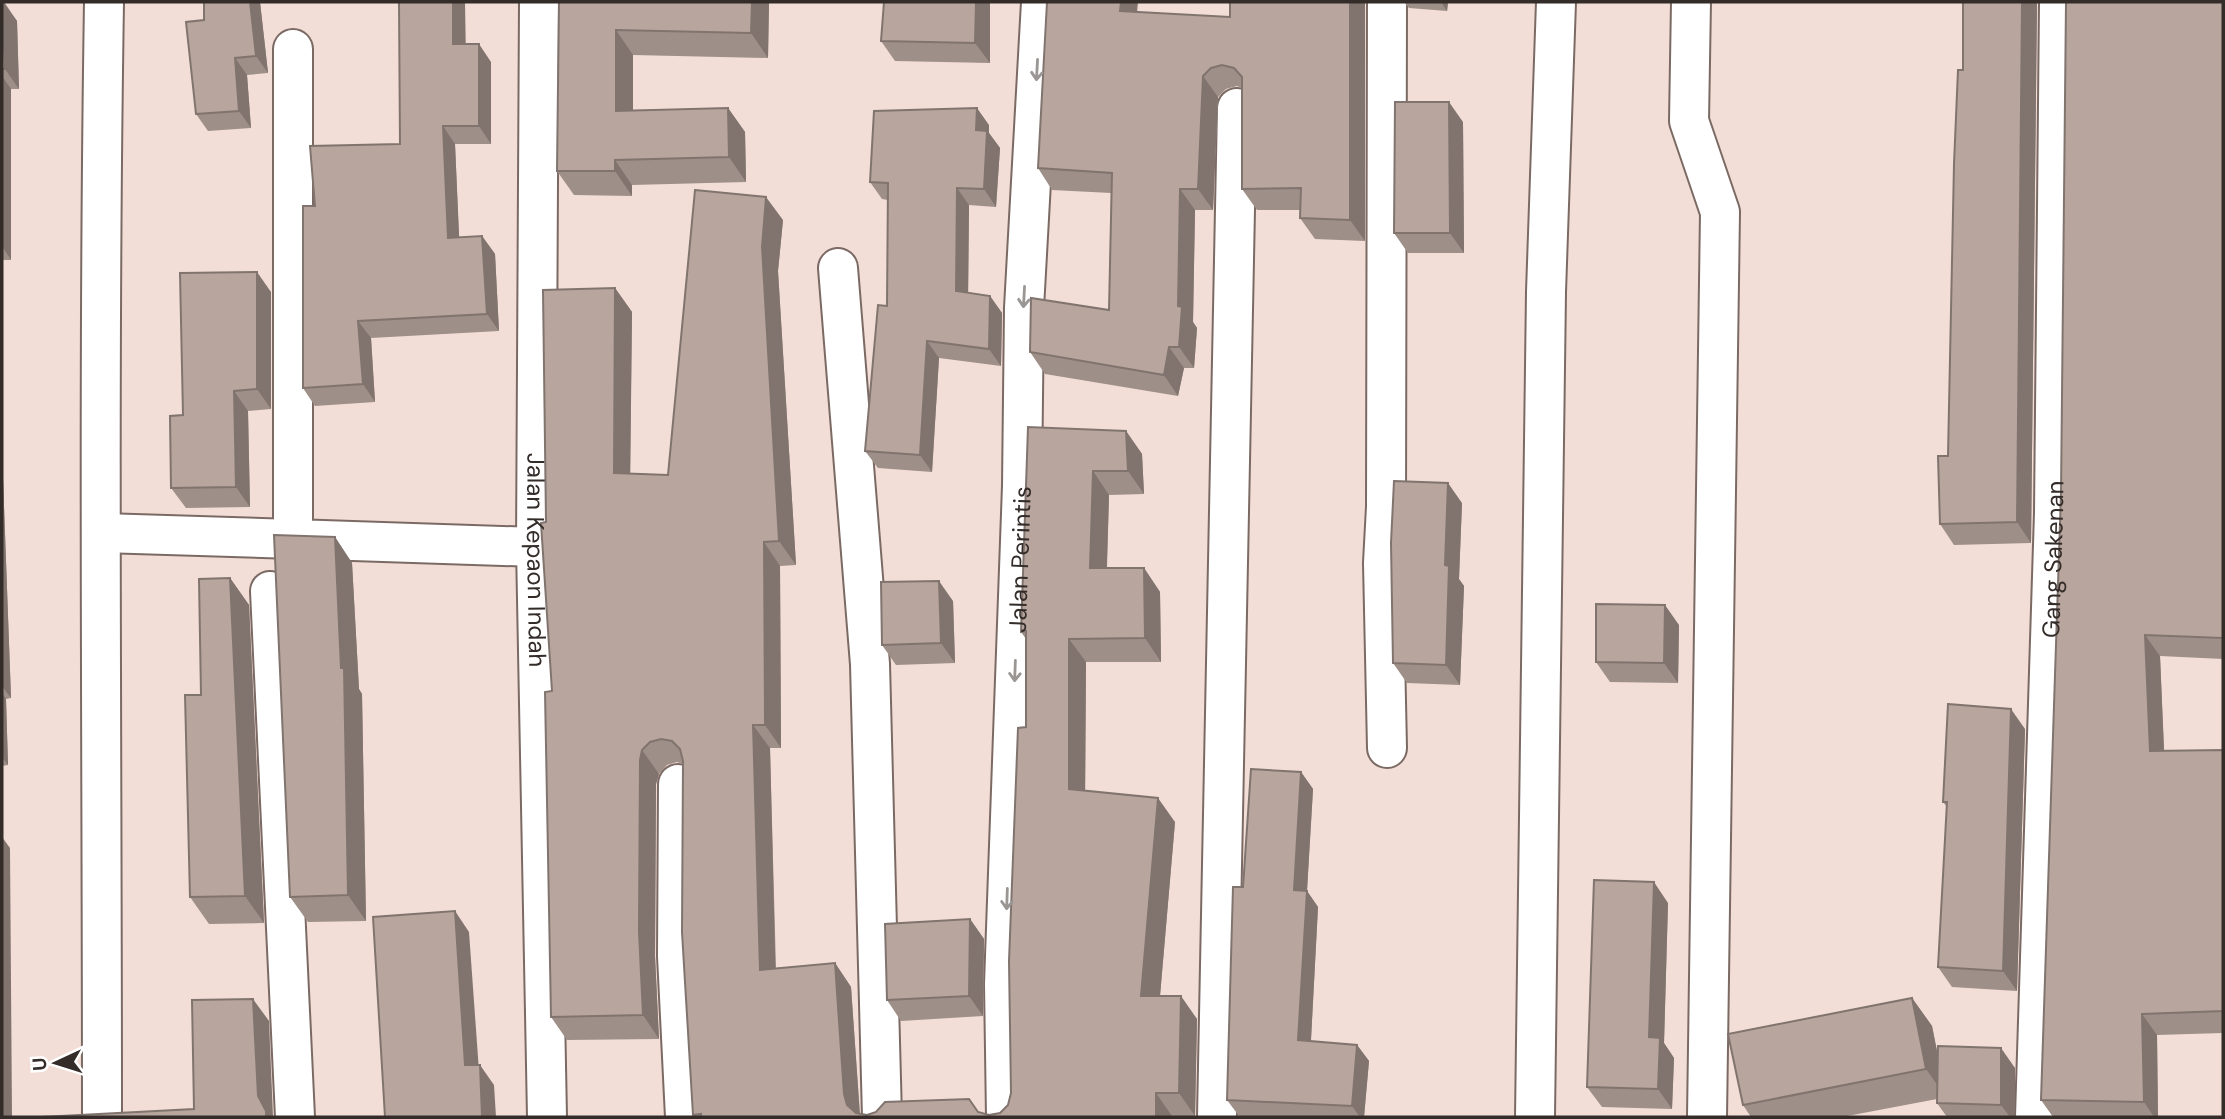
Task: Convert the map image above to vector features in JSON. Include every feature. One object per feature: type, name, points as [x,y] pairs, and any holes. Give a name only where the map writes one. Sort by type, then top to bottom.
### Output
[{"type":"street","points":[[102,1117],[102,533],[99,301],[104,2]]},
{"type":"street","name":"Jalan Kepaon Indah","points":[[539,2],[536,547],[547,1117]]},
{"type":"street","name":"Jalan Perintis","points":[[1006,1117],[1004,984],[1021,486],[1024,308],[1041,2]]},
{"type":"street","points":[[1387,2],[1386,507],[1383,563],[1387,748]]},
{"type":"street","points":[[1535,1117],[1546,292],[1556,2]]},
{"type":"street","points":[[1691,2],[1689,121],[1720,212],[1707,1117]]},
{"type":"street","name":"Gang Sakenan","points":[[2035,1117],[2053,513],[2059,2]]},
{"type":"street","points":[[293,49],[293,539]]},
{"type":"street","points":[[1217,1117],[1237,108]]},
{"type":"street","points":[[838,268],[870,664],[882,1117]]},
{"type":"street","points":[[102,533],[536,547]]},
{"type":"street","points":[[271,591],[295,1117]]},
{"type":"street","points":[[678,784],[677,956],[685,1117]]},
{"type":"building","points":[[2,2],[5,69],[2,69]]},
{"type":"building","points":[[204,2],[250,2],[256,56],[235,58],[239,111],[196,114],[186,22],[204,20]]},
{"type":"building","points":[[399,2],[453,2],[453,44],[479,44],[479,126],[443,126],[448,238],[482,236],[487,314],[358,321],[363,384],[303,388],[303,206],[315,206],[310,146],[400,144]]},
{"type":"building","points":[[559,2],[752,2],[751,33],[616,30],[616,111],[728,108],[729,157],[615,160],[615,171],[557,171]]},
{"type":"building","points":[[884,2],[976,2],[975,43],[881,41]]},
{"type":"building","points":[[1047,2],[1121,2],[1120,11],[1230,17],[1230,2],[1350,2],[1350,220],[1300,218],[1301,188],[1242,189],[1242,77],[1234,68],[1222,65],[1211,68],[1203,76],[1198,189],[1180,189],[1178,306],[1182,307],[1179,347],[1169,347],[1164,375],[1030,352],[1031,298],[1109,310],[1112,173],[1038,168]]},
{"type":"building","points":[[1963,2],[2022,2],[2017,522],[1940,524],[1938,456],[1948,456],[1954,164],[1958,70],[1963,70]]},
{"type":"building","points":[[2066,2],[2223,2],[2223,638],[2145,635],[2150,751],[2223,750],[2223,1011],[2142,1014],[2144,1102],[2041,1100],[2061,493]]},
{"type":"building","points":[[1395,102],[1449,102],[1450,233],[1394,233]]},
{"type":"building","points":[[977,108],[976,130],[987,131],[984,189],[957,188],[956,291],[990,296],[989,349],[927,341],[920,455],[865,451],[878,305],[887,306],[888,183],[870,182],[874,111]]},
{"type":"building","points":[[695,190],[766,197],[762,247],[779,541],[764,542],[765,725],[753,725],[760,970],[835,963],[844,1094],[847,1105],[856,1113],[867,1115],[876,1112],[885,1102],[969,1099],[978,1112],[989,1115],[1000,1113],[1008,1105],[1011,1093],[1009,961],[1018,728],[1026,727],[1026,631],[1021,632],[1028,427],[1126,431],[1128,471],[1093,471],[1090,568],[1144,568],[1145,638],[1069,639],[1069,789],[1158,798],[1141,996],[1181,996],[1179,1093],[1156,1093],[1156,1117],[693,1115],[682,932],[683,761],[680,749],[672,741],[661,739],[650,742],[642,750],[640,760],[639,932],[643,1015],[551,1017],[545,692],[552,691],[541,523],[546,522],[543,290],[615,288],[614,473],[668,475]]},
{"type":"building","points":[[257,272],[257,389],[234,391],[236,487],[171,488],[170,416],[183,415],[180,273]]},
{"type":"building","points":[[1394,481],[1448,483],[1446,665],[1393,663],[1391,543]]},
{"type":"building","points":[[274,535],[335,537],[341,668],[344,668],[348,895],[290,897]]},
{"type":"building","points":[[230,578],[245,896],[190,897],[185,695],[201,695],[199,579]]},
{"type":"building","points":[[939,581],[941,643],[882,645],[881,582]]},
{"type":"building","points":[[1596,604],[1665,605],[1664,663],[1596,662]]},
{"type":"building","points":[[1948,704],[2011,709],[2003,971],[1938,967],[1947,802],[1943,802]]},
{"type":"building","points":[[1251,769],[1301,772],[1294,890],[1307,891],[1298,1040],[1357,1045],[1352,1106],[1227,1100],[1233,887],[1243,887]]},
{"type":"building","points":[[1594,880],[1654,882],[1649,1037],[1660,1038],[1658,1089],[1587,1087]]},
{"type":"building","points":[[455,911],[465,1065],[480,1065],[482,1117],[385,1117],[373,917]]},
{"type":"building","points":[[970,919],[969,996],[887,1000],[885,924]]},
{"type":"building","points":[[1912,998],[1926,1069],[1743,1105],[1728,1034]]},
{"type":"building","points":[[253,999],[258,1096],[266,1111],[266,1117],[41,1117],[194,1109],[192,1000]]},
{"type":"building","points":[[1938,1046],[2001,1048],[2001,1105],[1937,1103]]}]
